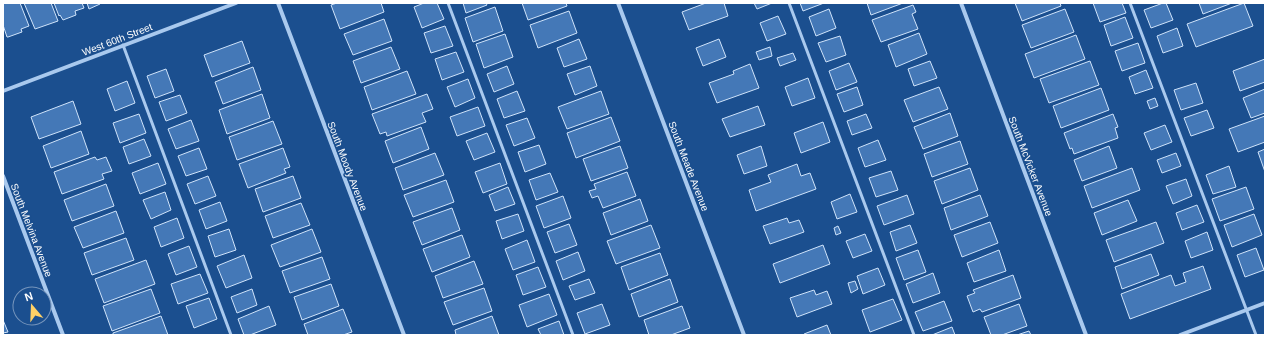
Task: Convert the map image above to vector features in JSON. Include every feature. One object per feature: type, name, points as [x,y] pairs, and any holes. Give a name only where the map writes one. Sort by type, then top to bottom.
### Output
[{"type":"street","name":"West 60th Street","points":[[3,91],[236,3]]},
{"type":"street","name":"South Moody Avenue","points":[[278,3],[404,335]]},
{"type":"street","name":"South Meade Avenue","points":[[618,3],[744,335]]},
{"type":"street","name":"South McVicker Avenue","points":[[961,3],[1086,335]]},
{"type":"street","name":"South Melvina Avenue","points":[[3,176],[63,335]]},
{"type":"street","points":[[1180,335],[1265,303]]},
{"type":"lane","points":[[448,3],[573,335]]},
{"type":"lane","points":[[789,3],[914,335]]},
{"type":"lane","points":[[1130,3],[1256,335]]},
{"type":"lane","points":[[123,45],[231,335]]},
{"type":"building","points":[[3,3],[20,3],[29,26],[21,29],[22,32],[7,37],[3,25]]},
{"type":"building","points":[[24,3],[51,3],[58,21],[35,29]]},
{"type":"building","points":[[54,3],[82,3],[84,8],[75,11],[76,15],[63,20],[60,15],[59,16]]},
{"type":"building","points":[[87,3],[99,3],[100,4],[89,9]]},
{"type":"building","points":[[337,3],[381,3],[384,12],[340,29],[331,5]]},
{"type":"building","points":[[424,3],[437,3],[444,19],[422,28],[414,7]]},
{"type":"building","points":[[463,3],[486,3],[487,5],[466,13]]},
{"type":"building","points":[[522,3],[566,3],[567,6],[528,20]]},
{"type":"building","points":[[706,3],[724,3],[728,16],[689,30],[682,12]]},
{"type":"building","points":[[754,3],[772,3],[757,9]]},
{"type":"building","points":[[800,3],[824,3],[803,11]]},
{"type":"building","points":[[867,3],[903,3],[871,15]]},
{"type":"building","points":[[1015,3],[1060,3],[1061,6],[1022,21]]},
{"type":"building","points":[[1093,3],[1122,3],[1126,13],[1100,22]]},
{"type":"building","points":[[1166,3],[1173,20],[1151,28],[1144,10]]},
{"type":"building","points":[[1199,3],[1232,3],[1203,14]]},
{"type":"building","points":[[1244,3],[1253,26],[1196,47],[1187,24]]},
{"type":"building","points":[[913,5],[916,12],[912,14],[918,29],[881,42],[872,20]]},
{"type":"building","points":[[495,7],[503,31],[473,42],[465,18]]},
{"type":"building","points":[[829,9],[836,28],[816,36],[809,17]]},
{"type":"building","points":[[1065,9],[1074,32],[1031,48],[1022,25]]},
{"type":"building","points":[[569,11],[577,33],[538,48],[530,25]]},
{"type":"building","points":[[778,16],[786,34],[767,41],[760,23]]},
{"type":"building","points":[[1125,17],[1133,38],[1111,46],[1104,25]]},
{"type":"building","points":[[384,19],[392,41],[353,55],[344,34]]},
{"type":"building","points":[[445,26],[453,46],[431,53],[424,33]]},
{"type":"building","points":[[1177,28],[1183,46],[1163,53],[1157,36]]},
{"type":"building","points":[[919,33],[927,54],[896,67],[888,45]]},
{"type":"building","points":[[505,34],[513,57],[484,68],[476,44]]},
{"type":"building","points":[[1076,35],[1085,59],[1034,78],[1025,54]]},
{"type":"building","points":[[840,36],[846,55],[826,62],[818,43]]},
{"type":"building","points":[[579,39],[587,59],[564,67],[557,48]]},
{"type":"building","points":[[719,39],[726,57],[703,66],[696,48]]},
{"type":"building","points":[[242,41],[250,63],[212,77],[204,55]]},
{"type":"building","points":[[1138,43],[1145,63],[1122,71],[1115,51]]},
{"type":"building","points":[[391,47],[400,69],[361,83],[353,61]]},
{"type":"building","points":[[770,47],[772,56],[759,60],[756,52]]},
{"type":"building","points":[[456,52],[464,72],[442,80],[435,59]]},
{"type":"building","points":[[793,53],[796,60],[780,66],[777,58]]},
{"type":"building","points":[[1265,59],[1265,82],[1240,91],[1233,71]]},
{"type":"building","points":[[930,61],[937,78],[914,86],[908,69]]},
{"type":"building","points":[[1090,61],[1099,85],[1049,103],[1040,79]]},
{"type":"building","points":[[849,63],[857,82],[836,90],[829,71]]},
{"type":"building","points":[[750,64],[759,88],[717,103],[709,83],[734,74],[733,71]]},
{"type":"building","points":[[507,66],[514,84],[494,92],[487,74]]},
{"type":"building","points":[[590,66],[597,86],[575,95],[567,74]]},
{"type":"building","points":[[253,67],[261,90],[223,104],[215,82]]},
{"type":"building","points":[[166,69],[174,91],[155,98],[147,76]]},
{"type":"building","points":[[1146,70],[1153,88],[1135,94],[1129,77]]},
{"type":"building","points":[[407,71],[416,94],[372,110],[364,87]]},
{"type":"building","points":[[808,78],[815,98],[792,106],[785,87]]},
{"type":"building","points":[[468,79],[475,98],[455,107],[447,87]]},
{"type":"building","points":[[127,81],[135,103],[115,111],[107,89]]},
{"type":"building","points":[[1196,83],[1203,103],[1181,110],[1174,90]]},
{"type":"building","points":[[857,87],[863,105],[844,112],[837,94]]},
{"type":"building","points":[[939,87],[948,109],[913,122],[904,100]]},
{"type":"building","points":[[1101,88],[1109,110],[1061,128],[1053,106]]},
{"type":"building","points":[[1265,89],[1265,113],[1251,118],[1243,98]]},
{"type":"building","points":[[517,91],[525,111],[504,118],[497,99]]},
{"type":"building","points":[[601,91],[609,114],[567,129],[558,107]]},
{"type":"building","points":[[262,94],[270,118],[227,134],[219,110]]},
{"type":"building","points":[[427,94],[433,109],[422,113],[426,122],[387,136],[386,132],[380,134],[372,114]]},
{"type":"building","points":[[180,95],[187,113],[166,121],[159,102]]},
{"type":"building","points":[[1155,98],[1158,106],[1150,109],[1147,101]]},
{"type":"building","points":[[73,101],[81,124],[39,139],[31,117]]},
{"type":"building","points":[[758,106],[765,125],[730,137],[722,119]]},
{"type":"building","points":[[478,107],[485,126],[457,136],[450,117]]},
{"type":"building","points":[[1207,110],[1214,128],[1191,136],[1184,118]]},
{"type":"building","points":[[950,113],[958,136],[923,149],[914,127]]},
{"type":"building","points":[[139,114],[146,133],[120,143],[113,123]]},
{"type":"building","points":[[866,114],[872,128],[852,135],[847,121]]},
{"type":"building","points":[[1113,114],[1118,127],[1115,128],[1118,138],[1074,154],[1072,148],[1070,149],[1064,133]]},
{"type":"building","points":[[1265,116],[1265,142],[1238,152],[1229,129]]},
{"type":"building","points":[[611,117],[620,141],[576,158],[567,133]]},
{"type":"building","points":[[527,118],[535,138],[514,146],[506,125]]},
{"type":"building","points":[[191,120],[199,141],[176,149],[168,129]]},
{"type":"building","points":[[273,121],[282,144],[237,160],[229,137]]},
{"type":"building","points":[[823,122],[830,142],[801,153],[794,133]]},
{"type":"building","points":[[1165,125],[1172,142],[1151,150],[1144,133]]},
{"type":"building","points":[[421,127],[429,149],[393,163],[385,141]]},
{"type":"building","points":[[81,131],[89,154],[51,168],[43,146]]},
{"type":"building","points":[[487,133],[495,152],[474,160],[466,141]]},
{"type":"building","points":[[144,139],[151,156],[129,164],[123,147]]},
{"type":"building","points":[[878,140],[886,160],[865,167],[858,148]]},
{"type":"building","points":[[960,141],[968,164],[932,177],[924,154]]},
{"type":"building","points":[[539,145],[546,164],[525,172],[518,152]]},
{"type":"building","points":[[620,146],[628,168],[591,181],[583,159]]},
{"type":"building","points":[[761,146],[767,166],[744,174],[737,155]]},
{"type":"building","points":[[1109,146],[1117,168],[1082,181],[1074,160]]},
{"type":"building","points":[[199,148],[207,169],[186,176],[178,156]]},
{"type":"building","points":[[283,148],[290,167],[284,169],[286,173],[248,188],[239,164]]},
{"type":"building","points":[[1265,149],[1265,172],[1258,152]]},
{"type":"building","points":[[435,153],[444,175],[403,190],[395,168]]},
{"type":"building","points":[[1176,153],[1181,166],[1162,173],[1157,160]]},
{"type":"building","points":[[95,157],[97,160],[106,157],[112,171],[102,174],[104,179],[62,194],[54,172]]},
{"type":"building","points":[[158,163],[166,184],[140,194],[132,173]]},
{"type":"building","points":[[500,163],[507,184],[483,193],[475,172]]},
{"type":"building","points":[[797,164],[801,176],[810,173],[816,189],[756,211],[749,190],[771,182],[768,175]]},
{"type":"building","points":[[1229,166],[1236,187],[1213,194],[1206,175]]},
{"type":"building","points":[[970,168],[978,190],[942,204],[934,181]]},
{"type":"building","points":[[1132,168],[1140,190],[1092,208],[1084,186]]},
{"type":"building","points":[[891,171],[898,190],[876,197],[869,178]]},
{"type":"building","points":[[627,172],[636,196],[603,208],[598,196],[592,198],[589,191],[596,189],[594,184]]},
{"type":"building","points":[[550,173],[558,192],[536,200],[529,180]]},
{"type":"building","points":[[208,176],[216,196],[195,204],[187,184]]},
{"type":"building","points":[[293,176],[301,198],[263,212],[255,189]]},
{"type":"building","points":[[1186,179],[1192,196],[1173,204],[1166,186]]},
{"type":"building","points":[[446,180],[454,202],[413,217],[404,195]]},
{"type":"building","points":[[106,184],[114,206],[72,221],[64,200]]},
{"type":"building","points":[[508,187],[515,204],[495,211],[489,195]]},
{"type":"building","points":[[1246,187],[1254,209],[1220,221],[1212,199]]},
{"type":"building","points":[[165,192],[171,210],[151,219],[143,200]]},
{"type":"building","points":[[850,194],[857,212],[837,219],[831,202]]},
{"type":"building","points":[[907,195],[914,214],[884,225],[877,206]]},
{"type":"building","points":[[980,195],[988,216],[951,230],[944,208]]},
{"type":"building","points":[[563,196],[571,218],[544,228],[536,206]]},
{"type":"building","points":[[640,199],[648,221],[611,235],[603,213]]},
{"type":"building","points":[[1128,200],[1137,221],[1102,235],[1094,213]]},
{"type":"building","points":[[220,202],[227,221],[206,229],[199,210]]},
{"type":"building","points":[[301,203],[310,225],[273,238],[265,216]]},
{"type":"building","points":[[1197,205],[1204,222],[1182,230],[1176,213]]},
{"type":"building","points":[[452,208],[460,230],[422,245],[413,222]]},
{"type":"building","points":[[116,211],[124,233],[83,248],[74,227]]},
{"type":"building","points":[[518,214],[524,231],[502,239],[496,221]]},
{"type":"building","points":[[1254,214],[1262,235],[1232,247],[1224,225]]},
{"type":"building","points":[[177,218],[184,238],[161,247],[154,227]]},
{"type":"building","points":[[787,218],[789,223],[799,220],[804,232],[770,244],[763,226]]},
{"type":"building","points":[[990,222],[998,243],[962,257],[954,235]]},
{"type":"building","points":[[1156,222],[1164,243],[1114,262],[1106,240]]},
{"type":"building","points":[[569,224],[577,245],[555,253],[547,232]]},
{"type":"building","points":[[651,225],[660,248],[616,264],[607,241]]},
{"type":"building","points":[[910,225],[917,243],[896,251],[890,232]]},
{"type":"building","points":[[838,226],[841,233],[836,235],[834,228]]},
{"type":"building","points":[[229,229],[236,250],[215,257],[208,236]]},
{"type":"building","points":[[312,229],[321,252],[280,267],[271,245]]},
{"type":"building","points":[[1207,232],[1213,250],[1191,258],[1185,241]]},
{"type":"building","points":[[865,234],[872,251],[853,258],[846,241]]},
{"type":"building","points":[[462,235],[470,257],[432,272],[423,249]]},
{"type":"building","points":[[126,238],[134,260],[92,275],[84,253]]},
{"type":"building","points":[[527,240],[535,262],[513,270],[505,249]]},
{"type":"building","points":[[823,245],[830,264],[780,283],[773,264]]},
{"type":"building","points":[[189,246],[197,267],[176,275],[168,254]]},
{"type":"building","points":[[1256,248],[1264,270],[1245,277],[1237,255]]},
{"type":"building","points":[[918,250],[926,272],[904,280],[896,258]]},
{"type":"building","points":[[999,250],[1006,271],[974,282],[967,263]]},
{"type":"building","points":[[578,252],[585,271],[563,280],[556,261]]},
{"type":"building","points":[[660,253],[668,275],[629,290],[621,267]]},
{"type":"building","points":[[1151,254],[1159,275],[1122,289],[1115,267]]},
{"type":"building","points":[[244,255],[252,278],[226,288],[217,266]]},
{"type":"building","points":[[322,257],[330,279],[290,293],[282,271]]},
{"type":"building","points":[[146,260],[155,284],[104,303],[95,279]]},
{"type":"building","points":[[474,261],[483,284],[443,298],[435,276]]},
{"type":"building","points":[[1203,266],[1211,289],[1130,319],[1121,294],[1171,275],[1175,286],[1186,282],[1183,273]]},
{"type":"building","points":[[538,267],[546,287],[523,295],[516,275]]},
{"type":"building","points":[[878,268],[885,285],[863,294],[857,276]]},
{"type":"building","points":[[933,273],[940,293],[913,303],[906,284]]},
{"type":"building","points":[[200,274],[208,293],[178,304],[171,284]]},
{"type":"building","points":[[1013,275],[1021,298],[982,312],[980,309],[973,312],[967,296],[975,293],[973,290]]},
{"type":"building","points":[[589,279],[595,293],[575,300],[569,286]]},
{"type":"building","points":[[670,279],[678,302],[639,317],[631,294]]},
{"type":"building","points":[[855,281],[858,289],[851,293],[848,283]]},
{"type":"building","points":[[331,284],[339,306],[302,320],[294,297]]},
{"type":"building","points":[[484,288],[492,311],[453,325],[444,302]]},
{"type":"building","points":[[151,289],[160,313],[112,331],[103,306]]},
{"type":"building","points":[[252,289],[257,305],[237,313],[231,297]]},
{"type":"building","points":[[814,290],[816,295],[827,291],[832,304],[797,317],[790,298]]},
{"type":"building","points":[[549,294],[557,315],[527,327],[519,305]]},
{"type":"building","points":[[209,298],[217,319],[194,328],[186,306]]},
{"type":"building","points":[[893,299],[902,320],[870,332],[862,310]]},
{"type":"building","points":[[944,301],[952,321],[923,331],[915,312]]},
{"type":"building","points":[[602,304],[610,325],[585,334],[577,313]]},
{"type":"building","points":[[1019,304],[1027,326],[1002,335],[991,335],[984,317]]},
{"type":"building","points":[[269,306],[276,325],[250,335],[244,335],[238,319]]},
{"type":"building","points":[[682,306],[690,328],[671,335],[649,335],[644,320]]},
{"type":"building","points":[[343,309],[352,332],[343,335],[308,335],[304,324]]},
{"type":"building","points":[[161,316],[168,335],[113,335],[113,333]]},
{"type":"building","points":[[492,316],[499,335],[456,335],[455,330]]},
{"type":"building","points":[[3,320],[8,332],[3,333]]},
{"type":"building","points":[[559,321],[564,335],[541,335],[538,329]]},
{"type":"building","points":[[827,325],[831,335],[804,335],[804,334]]},
{"type":"building","points":[[952,327],[955,335],[932,335]]},
{"type":"building","points":[[1029,331],[1031,335],[1017,335]]}]
